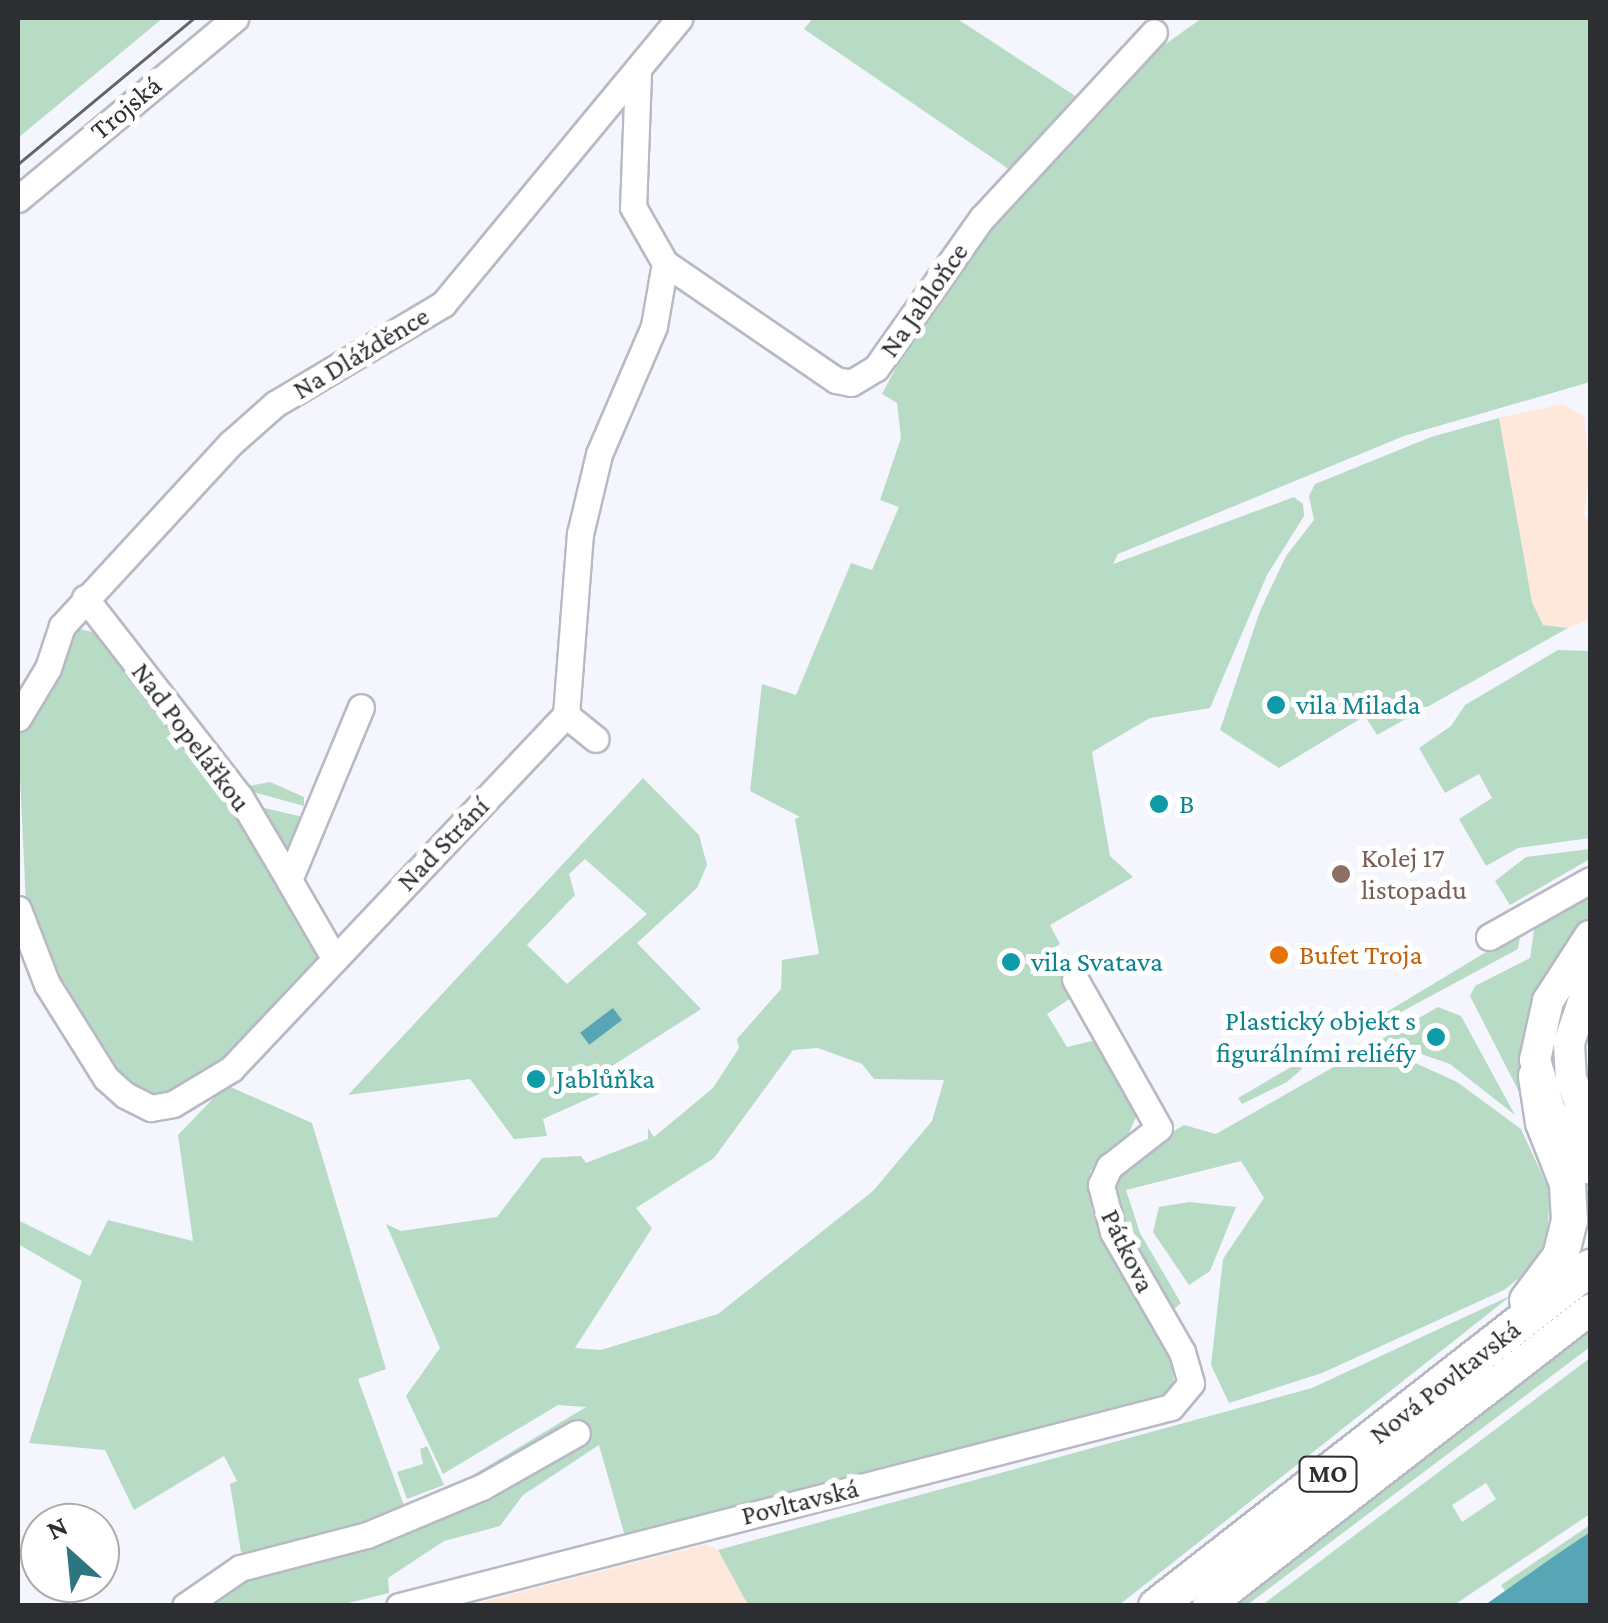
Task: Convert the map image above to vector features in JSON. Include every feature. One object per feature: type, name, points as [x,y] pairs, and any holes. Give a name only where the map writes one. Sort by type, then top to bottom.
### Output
[{"type":"highway","points":[[1477,1356],[1547,1276],[1567,1234],[1567,1183],[1543,1122],[1554,1077]]},
{"type":"highway","name":"Nová Povltavská","points":[[1156,1606],[1590,1267]]},
{"type":"main road","points":[[1590,936],[1565,968],[1541,1018],[1561,1130],[1590,1169]]},
{"type":"main road","points":[[1554,1077],[1590,982]]},
{"type":"main road","points":[[1554,1077],[1590,1112]]},
{"type":"main road","points":[[1554,1077],[1590,1131]]},
{"type":"main road","name":"Nová Povltavská","points":[[1208,1606],[1590,1310]]},
{"type":"street","name":"Trojská","points":[[18,198],[235,18]]},
{"type":"street","name":"Na Dlážděnce","points":[[18,718],[48,668],[62,626],[85,598],[275,404],[443,304],[680,18]]},
{"type":"street","name":"Na Jabloňce","points":[[638,73],[633,207],[666,263],[836,380],[864,379],[982,218],[1154,32]]},
{"type":"street","points":[[596,739],[566,715],[580,534],[599,454],[654,326],[666,263]]},
{"type":"street","name":"Nad Popelářkou","points":[[85,598],[240,797],[334,956]]},
{"type":"street","points":[[289,880],[361,707]]},
{"type":"street","name":"Nad Strání","points":[[18,908],[47,984],[106,1078],[151,1108],[173,1104],[231,1068],[566,715]]},
{"type":"street","points":[[1489,937],[1590,880]]},
{"type":"street","name":"Pátkova","points":[[1075,979],[1159,1128],[1109,1167],[1102,1204],[1182,1352],[1192,1383]]},
{"type":"street","name":"Povltavská","points":[[399,1606],[1171,1407],[1192,1383]]},
{"type":"street","points":[[185,1606],[240,1568],[368,1536],[482,1487],[577,1434]]},
{"type":"shaded area","points":[[1563,404],[1584,416],[1590,471],[1584,513],[1590,530],[1590,619],[1568,628],[1543,625],[1532,602],[1499,418]]},
{"type":"shaded area","points":[[707,1544],[718,1550],[748,1605],[470,1605]]},
{"type":"green space","points":[[18,18],[163,18],[18,138]]},
{"type":"green space","points":[[813,18],[956,18],[1077,97],[1061,111],[1067,116],[1013,172],[804,29]]},
{"type":"green space","points":[[1202,18],[1590,18],[1590,382],[1404,436],[1118,554],[1113,564],[1294,497],[1303,504],[1304,516],[1267,575],[1210,708],[1150,718],[1092,752],[1110,856],[1133,877],[1050,925],[1060,944],[1049,951],[1071,982],[1071,998],[1047,1014],[1067,1047],[1100,1039],[1138,1113],[1127,1137],[1090,1171],[1092,1211],[1172,1352],[1174,1386],[1159,1400],[626,1540],[599,1445],[523,1495],[500,1526],[444,1541],[388,1578],[389,1593],[340,1605],[204,1606],[248,1576],[448,1490],[586,1407],[558,1405],[443,1474],[406,1396],[440,1348],[386,1224],[401,1231],[497,1217],[542,1158],[581,1156],[586,1163],[648,1139],[648,1128],[654,1137],[713,1088],[739,1048],[737,1039],[781,989],[782,960],[819,954],[795,819],[800,817],[750,791],[762,684],[796,695],[851,563],[872,570],[899,507],[880,500],[901,438],[897,403],[882,394],[916,330],[1007,210],[1142,61]],"holes":[[[818,1048],[862,1064],[874,1079],[944,1080],[932,1121],[873,1191],[718,1314],[601,1350],[575,1348],[652,1228],[636,1208],[714,1158],[793,1050]]]},
{"type":"green space","points":[[1499,418],[1532,602],[1543,625],[1568,628],[1377,735],[1365,716],[1279,768],[1220,730],[1260,611],[1286,556],[1314,520],[1309,496],[1315,484],[1431,437]]},
{"type":"green space","points":[[79,629],[97,633],[252,828],[322,958],[231,1061],[182,1092],[146,1100],[121,1082],[79,1029],[26,904],[18,733],[54,655]]},
{"type":"green space","points":[[1558,650],[1590,651],[1590,838],[1518,848],[1486,866],[1459,819],[1492,798],[1479,774],[1445,793],[1419,748],[1451,726],[1465,705]]},
{"type":"green space","points":[[643,778],[699,835],[707,865],[697,888],[637,943],[701,1009],[609,1068],[599,1094],[543,1119],[547,1136],[514,1139],[470,1079],[348,1095]],"holes":[[[585,859],[647,914],[567,984],[527,945],[575,895],[569,874]]]},
{"type":"green space","points":[[270,782],[304,797],[304,806],[239,788]]},
{"type":"green space","points":[[252,805],[303,817],[289,853],[283,850]]},
{"type":"green space","points":[[1590,849],[1590,859],[1510,905],[1495,881],[1526,857]]},
{"type":"green space","points":[[1590,891],[1590,919],[1563,950],[1539,1131],[1470,996],[1475,986],[1530,958],[1535,923]]},
{"type":"green space","points":[[1521,931],[1518,949],[1388,1019],[1385,1013]]},
{"type":"green space","points":[[1438,1007],[1461,1016],[1515,1115],[1450,1064],[1380,1040]]},
{"type":"green space","points":[[1374,1044],[1457,1082],[1521,1129],[1550,1192],[1547,1237],[1532,1268],[1504,1290],[1322,1373],[1229,1403],[1211,1365],[1223,1259],[1264,1198],[1241,1161],[1126,1190],[1140,1233],[1181,1303],[1173,1310],[1119,1219],[1115,1184],[1142,1150],[1184,1125],[1216,1134]]},
{"type":"green space","points":[[1298,1063],[1302,1069],[1287,1082],[1242,1104],[1238,1098]]},
{"type":"green space","points":[[226,1085],[312,1123],[386,1369],[358,1379],[406,1511],[248,1557],[241,1552],[230,1484],[237,1481],[224,1456],[134,1510],[105,1450],[29,1443],[82,1281],[18,1244],[18,1220],[90,1256],[108,1220],[193,1241],[178,1135]]},
{"type":"green space","points":[[1189,1202],[1236,1207],[1210,1271],[1189,1285],[1153,1232],[1159,1207]]},
{"type":"green space","points":[[1512,1295],[1119,1605],[748,1605],[718,1550],[1312,1388]]},
{"type":"green space","points":[[1590,1323],[1590,1347],[1247,1605],[1227,1606]]},
{"type":"green space","points":[[1590,1358],[1590,1514],[1454,1605],[1262,1605]],"holes":[[[1486,1483],[1496,1499],[1462,1522],[1452,1505]]]},
{"type":"green space","points":[[427,1446],[444,1485],[407,1499],[397,1472],[423,1464],[420,1449]]},
{"type":"green space","points":[[1590,1525],[1590,1532],[1505,1591],[1501,1585]]},
{"type":"water","points":[[613,1008],[622,1020],[589,1045],[580,1033]]},
{"type":"water","points":[[1590,1532],[1590,1605],[1485,1605],[1553,1557]]},
{"type":"tram line","points":[[18,164],[194,18]]},
{"type":"place","name":"vila Milada","points":[[1276,705]]},
{"type":"place","name":"B","points":[[1159,804]]},
{"type":"place","name":"Kolej 17 listopadu","points":[[1341,874]]},
{"type":"place","name":"Bufet Troja","points":[[1279,955]]},
{"type":"place","name":"vila Svatava","points":[[1011,962]]},
{"type":"place","name":"Plastický objekt s figurálními reliéfy","points":[[1436,1037]]},
{"type":"place","name":"Jablůňka","points":[[536,1079]]}]
